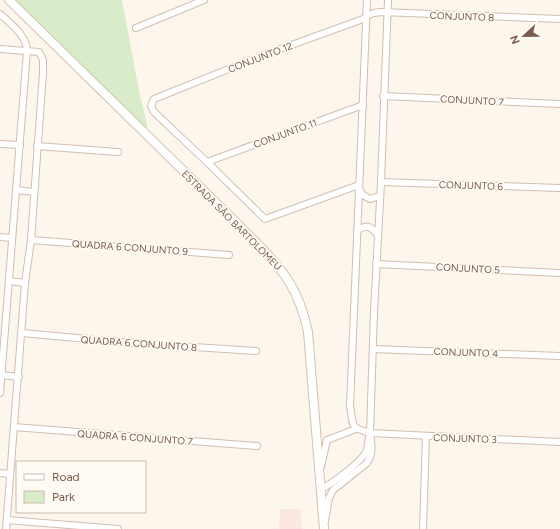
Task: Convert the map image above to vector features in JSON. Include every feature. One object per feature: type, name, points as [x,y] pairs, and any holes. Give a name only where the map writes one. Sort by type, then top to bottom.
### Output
[{"type":"street","name":"ESTRADA SÃO BARTOLOMEU","points":[[10,0],[254,240],[288,278],[301,306],[308,332],[324,529]]},
{"type":"street","points":[[136,28],[204,0]]},
{"type":"street","points":[[355,428],[350,406],[367,0]]},
{"type":"street","points":[[321,489],[330,484],[362,458],[367,450],[370,433],[377,235],[381,182],[383,96],[388,0]]},
{"type":"street","name":"CONJUNTO 8","points":[[366,17],[374,13],[387,13],[560,20]]},
{"type":"street","points":[[0,14],[21,34],[27,44],[20,145],[11,238],[9,281],[2,330],[0,393]]},
{"type":"street","name":"CONJUNTO 12","points":[[207,162],[154,112],[151,106],[154,99],[261,56],[366,17]]},
{"type":"street","points":[[0,49],[39,52],[43,60],[31,240],[25,283],[6,529]]},
{"type":"street","name":"CONJUNTO 7","points":[[383,96],[560,104]]},
{"type":"street","name":"CONJUNTO 11","points":[[207,162],[362,105]]},
{"type":"street","points":[[0,144],[20,145]]},
{"type":"street","points":[[37,146],[118,152]]},
{"type":"street","points":[[207,162],[265,219],[359,187]]},
{"type":"street","name":"CONJUNTO 6","points":[[381,182],[560,188]]},
{"type":"street","points":[[359,187],[363,195],[370,199],[380,196]]},
{"type":"street","points":[[16,190],[34,192]]},
{"type":"street","points":[[357,231],[364,226],[367,226],[377,235]]},
{"type":"street","points":[[0,237],[11,238]]},
{"type":"street","name":"QUADRA 6 CONJUNTO 9","points":[[31,240],[229,255]]},
{"type":"street","name":"CONJUNTO 5","points":[[376,264],[560,273]]},
{"type":"street","points":[[9,281],[25,283]]},
{"type":"street","name":"QUADRA 6 CONJUNTO 8","points":[[22,333],[132,343],[256,351]]},
{"type":"street","name":"CONJUNTO 4","points":[[373,349],[560,356]]},
{"type":"street","points":[[1,374],[18,377]]},
{"type":"street","name":"QUADRA 6 CONJUNTO 7","points":[[14,427],[256,446]]},
{"type":"street","points":[[317,439],[355,428]]},
{"type":"street","points":[[320,470],[327,440],[355,428]]},
{"type":"street","name":"CONJUNTO 3","points":[[355,428],[370,433],[560,442]]},
{"type":"street","points":[[324,529],[329,498],[333,490],[367,463],[371,458],[372,443],[370,433]]},
{"type":"street","points":[[423,529],[426,436]]},
{"type":"street","points":[[0,473],[10,474]]},
{"type":"street","points":[[7,520],[118,529]]},
{"type":"shaded area","points":[[280,509],[301,509],[302,529],[279,529]]},
{"type":"green space","points":[[8,0],[122,0],[140,96],[151,141]]}]
